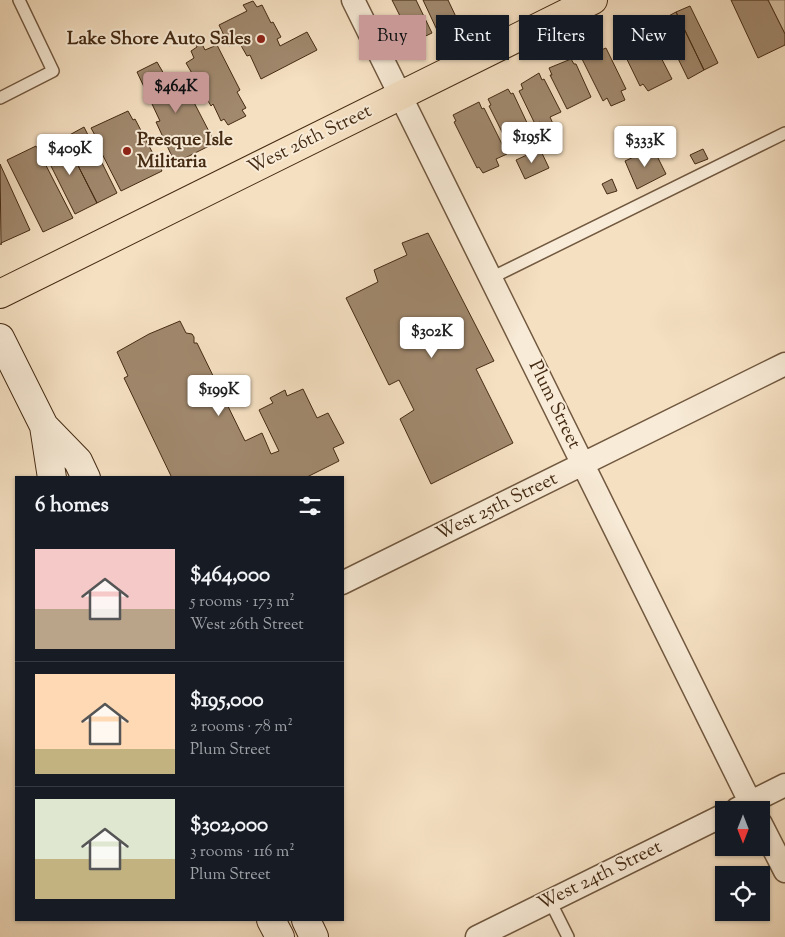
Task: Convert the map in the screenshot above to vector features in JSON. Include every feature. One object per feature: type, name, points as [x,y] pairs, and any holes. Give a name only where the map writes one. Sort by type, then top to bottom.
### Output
[{"type":"main road","name":"West 26th Street","points":[[0,294],[593,0]]},
{"type":"main road","points":[[0,338],[44,426],[78,461],[85,476]]},
{"type":"main road","points":[[44,426],[52,476]]},
{"type":"main road","points":[[272,921],[280,937]]},
{"type":"main road","points":[[306,921],[314,937]]},
{"type":"street","name":"Plum Street","points":[[353,0],[583,464],[743,801]]},
{"type":"street","name":"West 25th Street","points":[[344,582],[785,364]]},
{"type":"street","points":[[756,801],[785,784]]},
{"type":"street","name":"West 24th Street","points":[[477,937],[715,819]]},
{"type":"street","points":[[770,842],[785,872]]},
{"type":"lane","points":[[0,98],[53,71],[19,0]]},
{"type":"lane","points":[[491,278],[785,133]]},
{"type":"lane","points":[[550,901],[568,937]]},
{"type":"shaded area","points":[[768,0],[785,0],[785,34]]},
{"type":"building","points":[[392,0],[416,0],[423,15],[400,15]]},
{"type":"building","points":[[423,0],[448,0],[455,15],[436,15],[436,28]]},
{"type":"building","points":[[731,0],[768,0],[785,34],[785,45],[758,58]]},
{"type":"building","points":[[253,1],[257,7],[262,5],[271,23],[273,22],[281,37],[277,39],[280,46],[307,32],[317,50],[261,79],[250,55],[247,56],[239,42],[229,46],[219,25],[247,11],[243,5]]},
{"type":"building","points":[[690,6],[718,63],[704,70],[685,31],[685,15],[677,15],[676,12]]},
{"type":"building","points":[[426,21],[432,33],[426,36]]},
{"type":"building","points":[[685,31],[704,70],[688,79],[679,60],[685,60]]},
{"type":"building","points":[[199,38],[205,50],[217,45],[240,90],[237,92],[246,108],[242,110],[246,116],[228,125],[224,119],[221,121],[213,104],[211,106],[186,63],[194,58],[191,51],[197,47],[194,40]]},
{"type":"building","points":[[606,48],[626,89],[621,91],[625,100],[611,106],[607,98],[603,101],[582,60],[603,60],[603,49]]},
{"type":"building","points":[[572,60],[576,64],[591,97],[567,109],[550,75],[552,75],[549,68]]},
{"type":"building","points":[[627,60],[662,60],[672,79],[648,91],[643,84],[640,86]]},
{"type":"building","points":[[157,62],[168,81],[175,79],[180,89],[186,87],[215,143],[175,163],[156,122],[160,121],[137,72]]},
{"type":"building","points":[[539,73],[561,112],[550,117],[554,126],[545,131],[540,122],[535,124],[519,91],[523,89],[521,84]]},
{"type":"building","points":[[508,89],[511,94],[513,93],[529,127],[520,131],[523,139],[518,141],[519,144],[510,148],[489,106],[491,105],[488,99]]},
{"type":"building","points":[[479,102],[482,109],[484,108],[507,154],[496,159],[499,166],[483,173],[479,167],[477,168],[454,122],[456,121],[453,115]]},
{"type":"building","points":[[128,111],[133,120],[135,119],[162,171],[121,191],[95,140],[97,139],[91,128]]},
{"type":"building","points":[[84,127],[117,193],[97,203],[64,138]]},
{"type":"building","points":[[64,138],[97,203],[75,214],[42,148]]},
{"type":"building","points":[[36,146],[73,218],[43,232],[7,160]]},
{"type":"building","points":[[653,148],[666,174],[637,189],[625,161]]},
{"type":"building","points":[[540,149],[549,168],[525,179],[516,160]]},
{"type":"building","points":[[703,149],[708,159],[695,164],[690,155]]},
{"type":"building","points":[[0,164],[30,230],[1,243],[1,245]]},
{"type":"building","points":[[612,179],[617,191],[607,194],[602,184]]},
{"type":"building","points":[[428,233],[494,361],[476,369],[513,443],[431,484],[400,419],[414,410],[399,380],[389,385],[346,298],[378,282],[374,270],[407,255],[402,243]]},
{"type":"building","points":[[180,321],[186,333],[192,334],[194,337],[194,343],[197,343],[245,441],[262,433],[271,454],[279,451],[259,410],[273,403],[270,398],[285,390],[287,396],[303,389],[317,418],[328,413],[344,443],[333,448],[339,461],[309,476],[171,476],[124,378],[128,376],[117,352],[149,334]]},
{"type":"place","name":"Lake Shore Auto Sales","points":[[261,39]]},
{"type":"place","name":"Presque Isle Militaria","points":[[127,151]]}]
